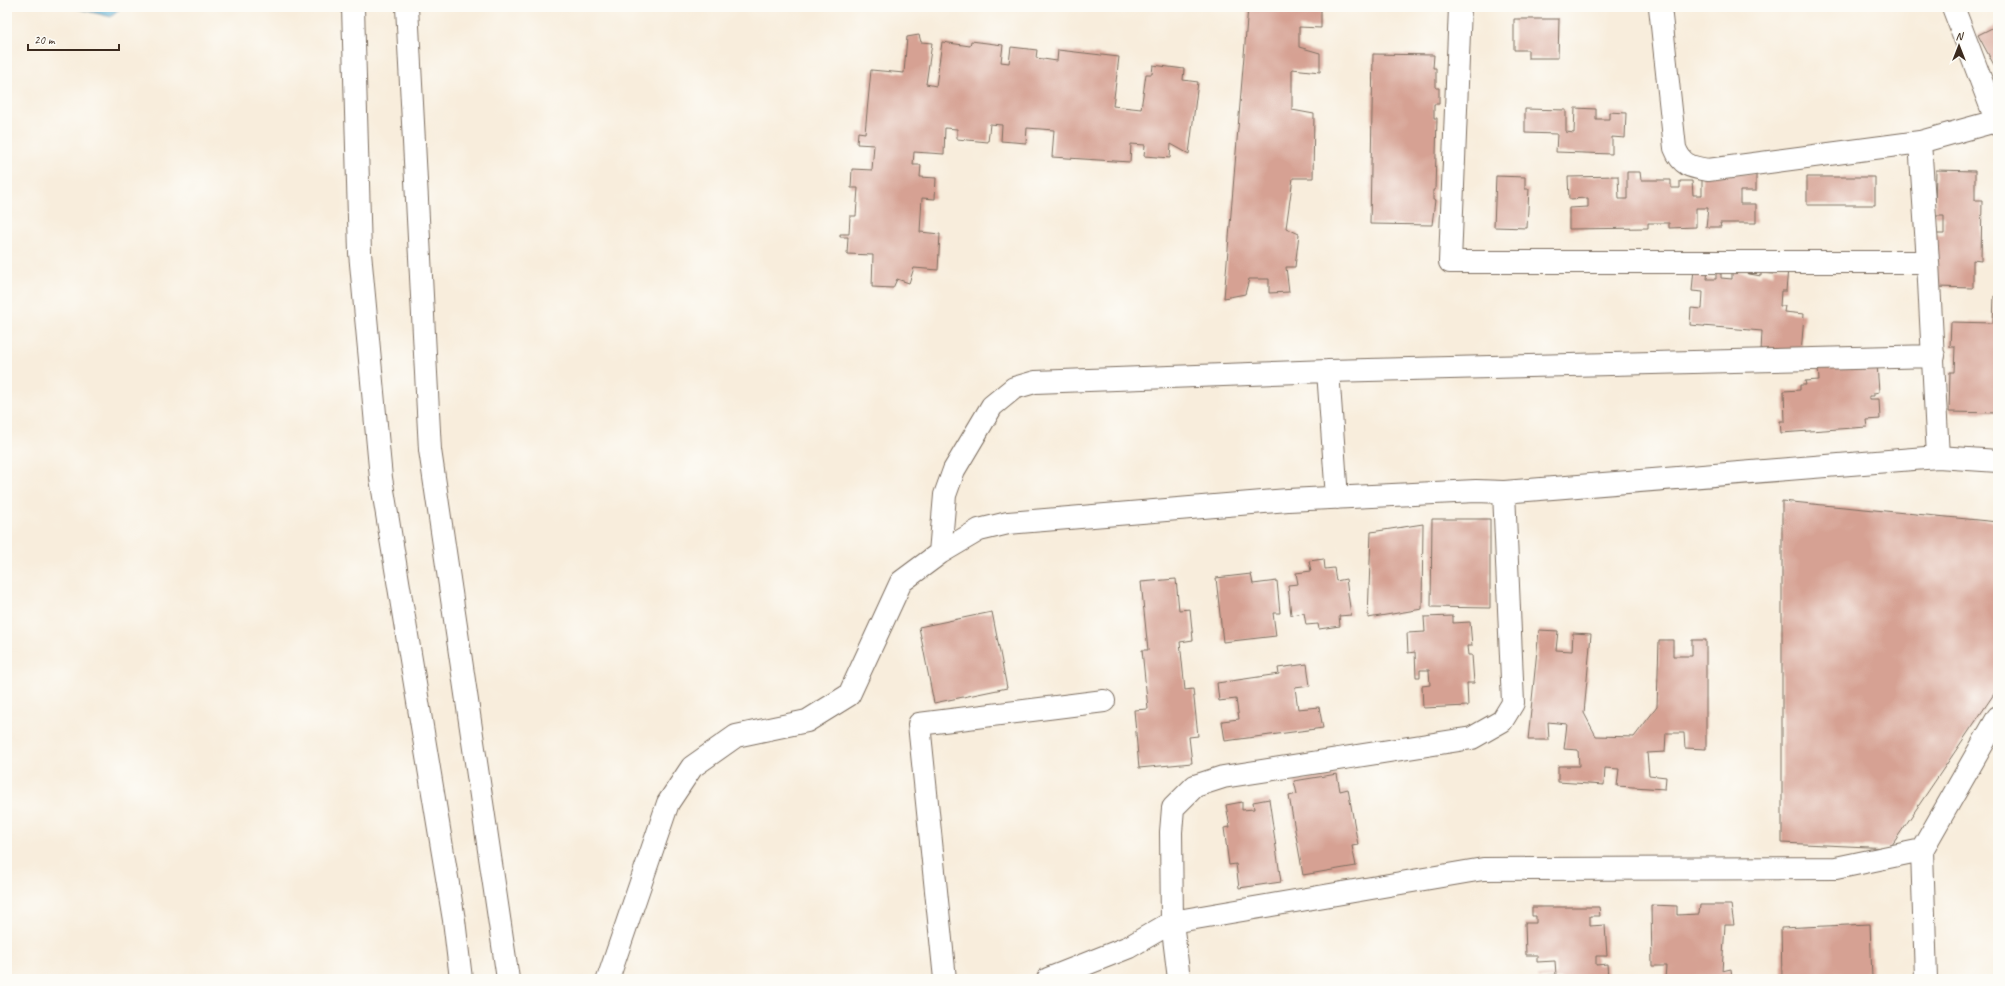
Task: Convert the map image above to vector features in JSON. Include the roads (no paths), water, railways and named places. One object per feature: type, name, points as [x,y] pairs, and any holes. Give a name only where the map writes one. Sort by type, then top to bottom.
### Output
[{"type":"street","points":[[352,7],[360,253],[381,478],[454,920],[461,979]]},
{"type":"street","points":[[407,7],[430,450],[508,979]]},
{"type":"street","points":[[1460,7],[1450,262],[1928,262]]},
{"type":"street","points":[[1660,7],[1675,148],[1679,157],[1690,166],[1708,170],[1920,142],[1997,123],[1953,7]]},
{"type":"street","points":[[1920,142],[1934,356],[1938,457]]},
{"type":"street","points":[[940,553],[945,495],[954,470],[992,406],[1014,388],[1035,382],[1328,371],[1934,356]]},
{"type":"street","points":[[1328,371],[1337,498]]},
{"type":"street","points":[[608,979],[668,803],[692,767],[736,736],[808,721],[849,696],[901,582],[940,553],[979,530],[1008,523],[1337,498],[1476,491],[1504,492],[1938,457],[1998,461]]},
{"type":"street","points":[[1179,979],[1172,922],[1171,832],[1173,808],[1195,786],[1223,777],[1472,738],[1502,721],[1512,702],[1504,492]]},
{"type":"street","points":[[945,979],[919,724],[1104,700]]},
{"type":"street","points":[[1926,979],[1922,850],[1998,717]]},
{"type":"street","points":[[1048,979],[1129,947],[1172,922],[1483,869],[1836,868],[1922,850]]},
{"type":"water","points":[[71,7],[122,7],[111,17]]}]
